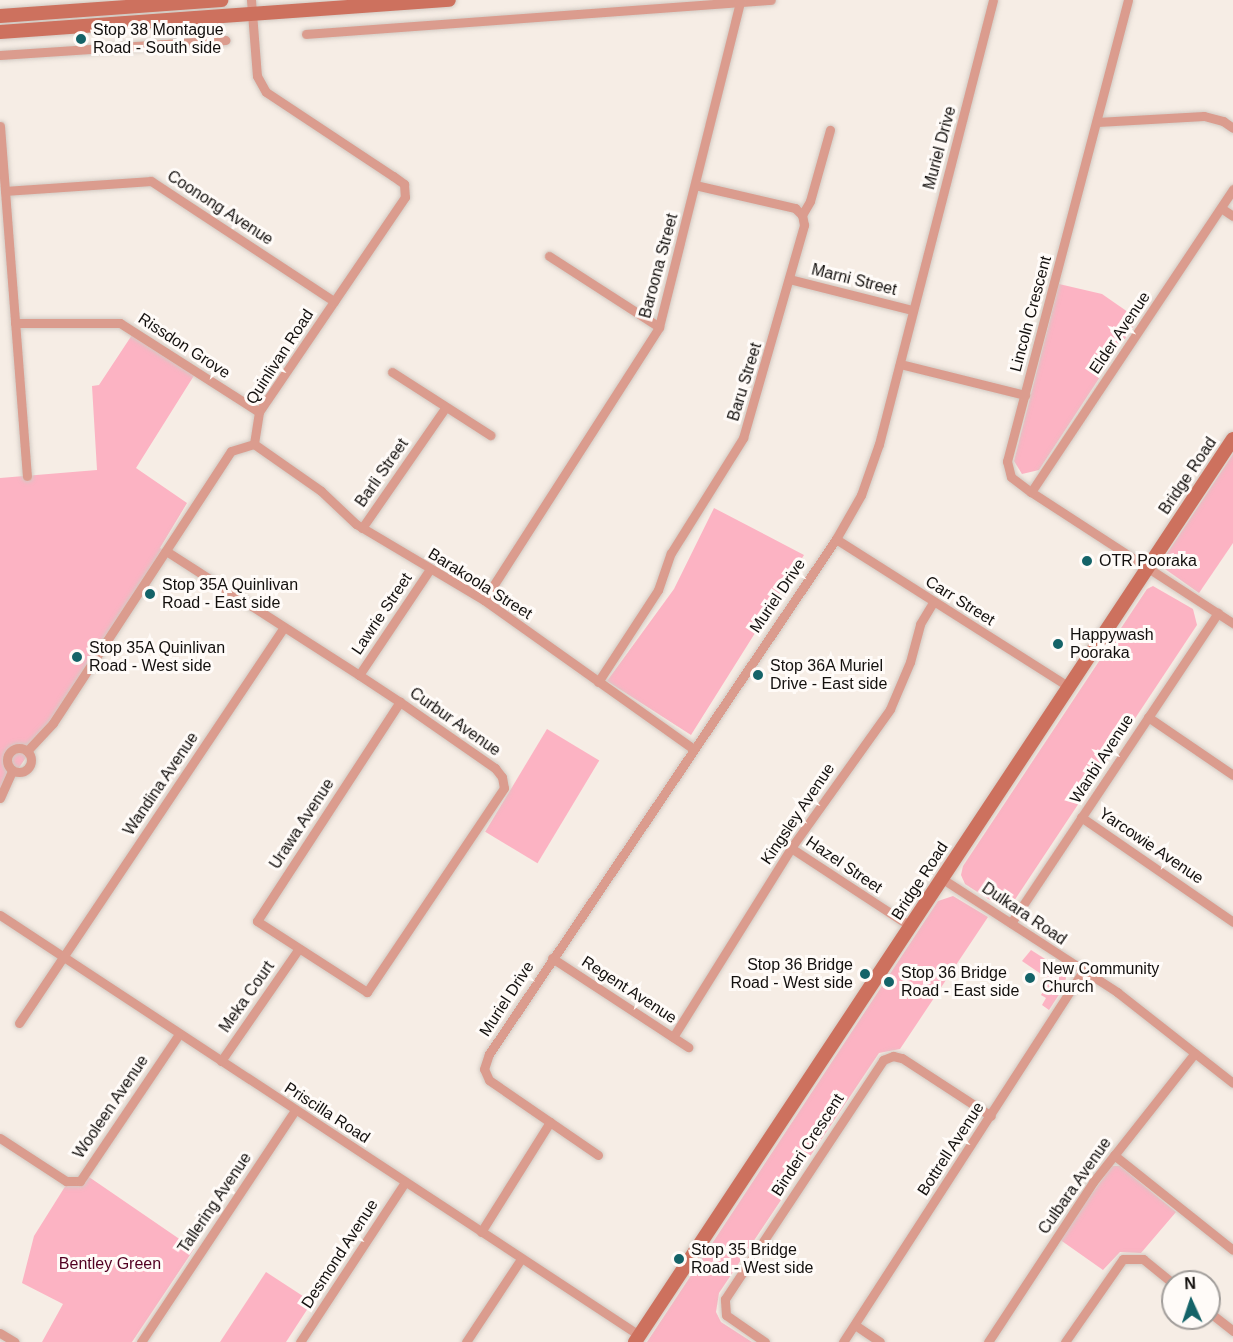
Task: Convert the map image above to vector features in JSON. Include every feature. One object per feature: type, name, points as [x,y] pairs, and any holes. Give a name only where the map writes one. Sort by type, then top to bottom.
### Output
[{"type":"main road","points":[[0,16],[221,0]]},
{"type":"main road","points":[[0,32],[252,7],[449,0]]},
{"type":"main road","name":"Bridge Road","points":[[637,1339],[1233,439]]},
{"type":"street","points":[[306,33],[771,0]]},
{"type":"street","name":"Muriel Drive","points":[[598,1155],[489,1080],[484,1070],[489,1054],[692,748],[836,539],[861,495],[900,364],[993,0]]},
{"type":"street","name":"Lincoln Crescent","points":[[1128,0],[1007,461],[1011,477],[1031,492],[1233,623]]},
{"type":"street","name":"Baroona Street","points":[[484,600],[659,327],[740,2]]},
{"type":"street","name":"Quinlivan Road","points":[[252,7],[257,76],[266,92],[404,184],[405,196],[259,412],[254,444]]},
{"type":"street","points":[[0,55],[226,40]]},
{"type":"street","points":[[1096,122],[1204,116],[1233,128]]},
{"type":"street","points":[[0,126],[27,476]]},
{"type":"street","name":"Baru Street","points":[[598,682],[658,590],[671,553],[743,438],[804,225],[802,215],[810,201],[830,130]]},
{"type":"street","name":"Coonong Avenue","points":[[5,191],[151,181],[334,301]]},
{"type":"street","points":[[695,186],[795,208],[802,215]]},
{"type":"street","name":"Elder Avenue","points":[[1031,492],[1233,189]]},
{"type":"street","points":[[1221,208],[1233,216]]},
{"type":"street","points":[[549,256],[659,327]]},
{"type":"street","name":"Marni Street","points":[[789,279],[912,310]]},
{"type":"street","name":"Rissdon Grove","points":[[15,323],[120,323],[259,412]]},
{"type":"street","points":[[900,364],[1025,395]]},
{"type":"street","points":[[392,372],[490,435]]},
{"type":"street","name":"Barli Street","points":[[362,528],[445,408]]},
{"type":"street","points":[[27,751],[53,723],[231,451],[254,444]]},
{"type":"street","name":"Barakoola Street","points":[[254,444],[321,491],[362,528],[484,600],[692,748]]},
{"type":"street","name":"Carr Street","points":[[836,539],[1069,687]]},
{"type":"street","name":"Curbur Avenue","points":[[165,551],[359,675],[495,768],[504,788],[367,992],[298,950]]},
{"type":"street","name":"Lawrie Street","points":[[359,675],[430,569]]},
{"type":"street","name":"Kingsley Avenue","points":[[673,1037],[791,848],[890,709],[910,662],[920,624],[933,602]]},
{"type":"street","name":"Wanbi Avenue","points":[[1011,923],[1218,613]]},
{"type":"street","name":"Wandina Avenue","points":[[19,1023],[283,628]]},
{"type":"street","name":"Urawa Avenue","points":[[298,950],[257,921],[400,702]]},
{"type":"street","points":[[1148,717],[1233,775]]},
{"type":"street","points":[[17,748],[27,751],[32,759],[28,769],[12,771],[7,762],[10,752],[17,748]]},
{"type":"street","points":[[0,798],[12,771]]},
{"type":"street","name":"Yarcowie Avenue","points":[[1081,817],[1233,922]]},
{"type":"street","name":"Hazel Street","points":[[791,848],[910,926]]},
{"type":"street","name":"Dulkara Road","points":[[942,878],[1083,971],[1196,1053],[1233,1083]]},
{"type":"street","name":"Priscilla Road","points":[[0,915],[481,1232],[637,1339]]},
{"type":"street","name":"Meka Court","points":[[221,1061],[298,950]]},
{"type":"street","name":"Regent Avenue","points":[[552,958],[688,1047]]},
{"type":"street","name":"Bottrell Avenue","points":[[843,1342],[1083,971]]},
{"type":"street","name":"Wooleen Avenue","points":[[0,1138],[66,1181],[80,1181],[179,1034]]},
{"type":"street","name":"Culbara Avenue","points":[[988,1342],[1114,1155],[1196,1053]]},
{"type":"street","name":"Binderi Crescent","points":[[765,1342],[726,1315],[725,1299],[883,1060],[893,1056],[902,1058],[991,1116]]},
{"type":"street","name":"Tallering Avenue","points":[[141,1342],[295,1110]]},
{"type":"street","points":[[481,1232],[550,1122]]},
{"type":"street","points":[[1114,1155],[1233,1250]]},
{"type":"street","name":"Desmond Avenue","points":[[300,1342],[405,1182]]},
{"type":"street","points":[[466,1342],[521,1259]]},
{"type":"street","points":[[1066,1342],[1123,1259],[1143,1259],[1161,1273]]},
{"type":"street","points":[[1221,1322],[1233,1332]]},
{"type":"street","points":[[855,1325],[880,1342]]},
{"type":"street","points":[[0,1333],[15,1342]]},
{"type":"green space","points":[[1059,284],[1102,294],[1138,319],[1039,470],[1022,474],[1014,461]]},
{"type":"green space","points":[[132,335],[195,374],[136,468],[187,503],[160,548],[165,551],[0,796],[0,478],[97,470],[92,386],[99,385]]},
{"type":"green space","points":[[1233,454],[1233,543],[1199,593],[1165,569],[1164,558]]},
{"type":"green space","points":[[714,508],[804,555],[691,735],[607,681],[674,589]]},
{"type":"green space","points":[[1153,586],[1193,609],[1197,625],[1014,901],[996,904],[965,884],[961,875],[963,866],[1147,589]]},
{"type":"green space","points":[[547,729],[599,760],[537,863],[485,832]]},
{"type":"green space","points":[[953,896],[988,917],[900,1049],[879,1053],[719,1293],[716,1312],[721,1322],[752,1342],[647,1342],[938,901]]},
{"type":"green space","points":[[1031,950],[1061,969],[1066,978],[1063,989],[1022,961]]},
{"type":"green space","points":[[1049,982],[1062,990],[1049,1010],[1042,1005],[1046,998],[1041,995]]},
{"type":"green space","points":[[1112,1166],[1120,1166],[1176,1212],[1141,1253],[1120,1252],[1103,1270],[1059,1239]]},
{"type":"green space","name":"Bentley Green","points":[[89,1177],[194,1249],[132,1342],[42,1342],[63,1304],[22,1283],[34,1236],[66,1185],[81,1183]]},
{"type":"green space","points":[[266,1272],[312,1302],[286,1342],[220,1342]]},
{"type":"place","name":"Stop 38 Montague Road - South side","points":[[81,39]]},
{"type":"place","name":"OTR Pooraka","points":[[1087,561]]},
{"type":"place","name":"Stop 35A Quinlivan Road - East side","points":[[150,594]]},
{"type":"place","name":"Happywash Pooraka","points":[[1058,644]]},
{"type":"place","name":"Stop 35A Quinlivan Road - West side","points":[[77,657]]},
{"type":"place","name":"Stop 36A Muriel Drive - East side","points":[[758,675]]},
{"type":"place","name":"Stop 36 Bridge Road - West side","points":[[865,974]]},
{"type":"place","name":"New Community Church","points":[[1030,978]]},
{"type":"place","name":"Stop 36 Bridge Road - East side","points":[[889,982]]},
{"type":"place","name":"Stop 35 Bridge Road - West side","points":[[679,1259]]}]
